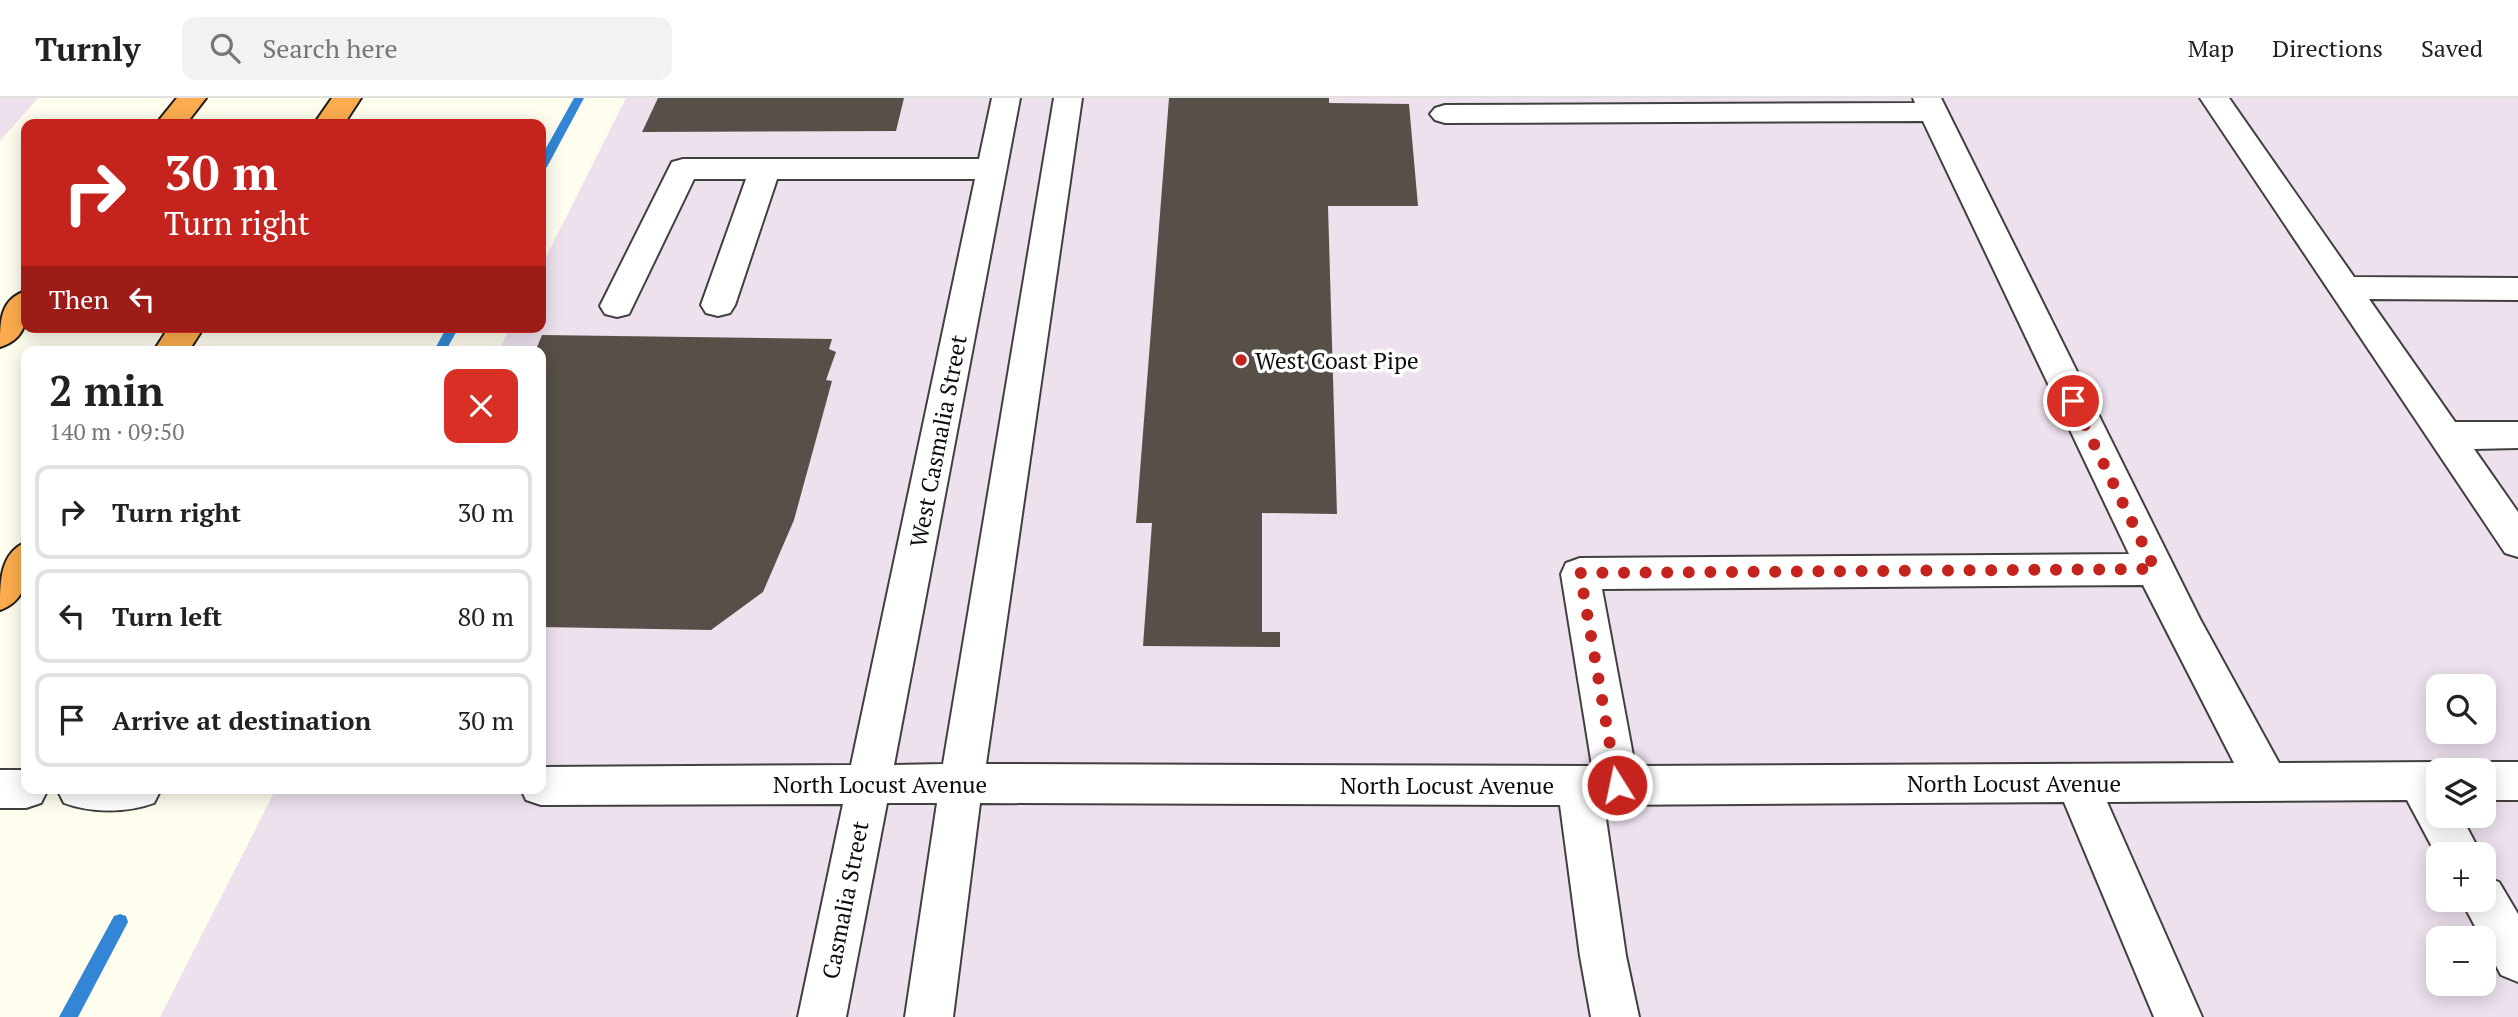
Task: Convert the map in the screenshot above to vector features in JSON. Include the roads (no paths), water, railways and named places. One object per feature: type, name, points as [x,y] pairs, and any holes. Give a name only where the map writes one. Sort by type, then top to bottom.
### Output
[{"type":"highway","points":[[175,119],[192,98]]},
{"type":"highway","points":[[332,119],[347,98]]},
{"type":"highway","points":[[0,335],[21,308]]},
{"type":"highway","points":[[0,594],[21,564]]},
{"type":"street","name":"West Casmalia Street","points":[[869,783],[1006,98]]},
{"type":"street","points":[[929,1017],[961,785],[1068,98]]},
{"type":"street","points":[[2214,98],[2518,542]]},
{"type":"street","points":[[1445,114],[1930,105],[2155,569],[2266,781]]},
{"type":"street","points":[[617,306],[683,169],[992,169]]},
{"type":"street","points":[[718,305],[765,169]]},
{"type":"street","points":[[2343,288],[2518,289]]},
{"type":"street","points":[[2445,436],[2518,435]]},
{"type":"street","points":[[1615,1017],[1603,956],[1598,785],[1580,573],[2155,569]]},
{"type":"street","points":[[2496,781],[2518,780]]},
{"type":"street","name":"North Locust Avenue","points":[[546,786],[869,783],[1598,785],[2426,781]]},
{"type":"street","name":"Casmalia Street","points":[[822,1017],[869,783]]},
{"type":"street","points":[[2077,783],[2178,1017]]},
{"type":"street","points":[[0,789],[21,789]]},
{"type":"street","points":[[2491,912],[2518,959]]},
{"type":"waterway","points":[[546,158],[579,98]]},
{"type":"waterway","points":[[442,346],[450,333]]},
{"type":"waterway","points":[[68,1017],[120,922]]},
{"type":"place","name":"West Coast Pipe","points":[[1241,360]]}]
